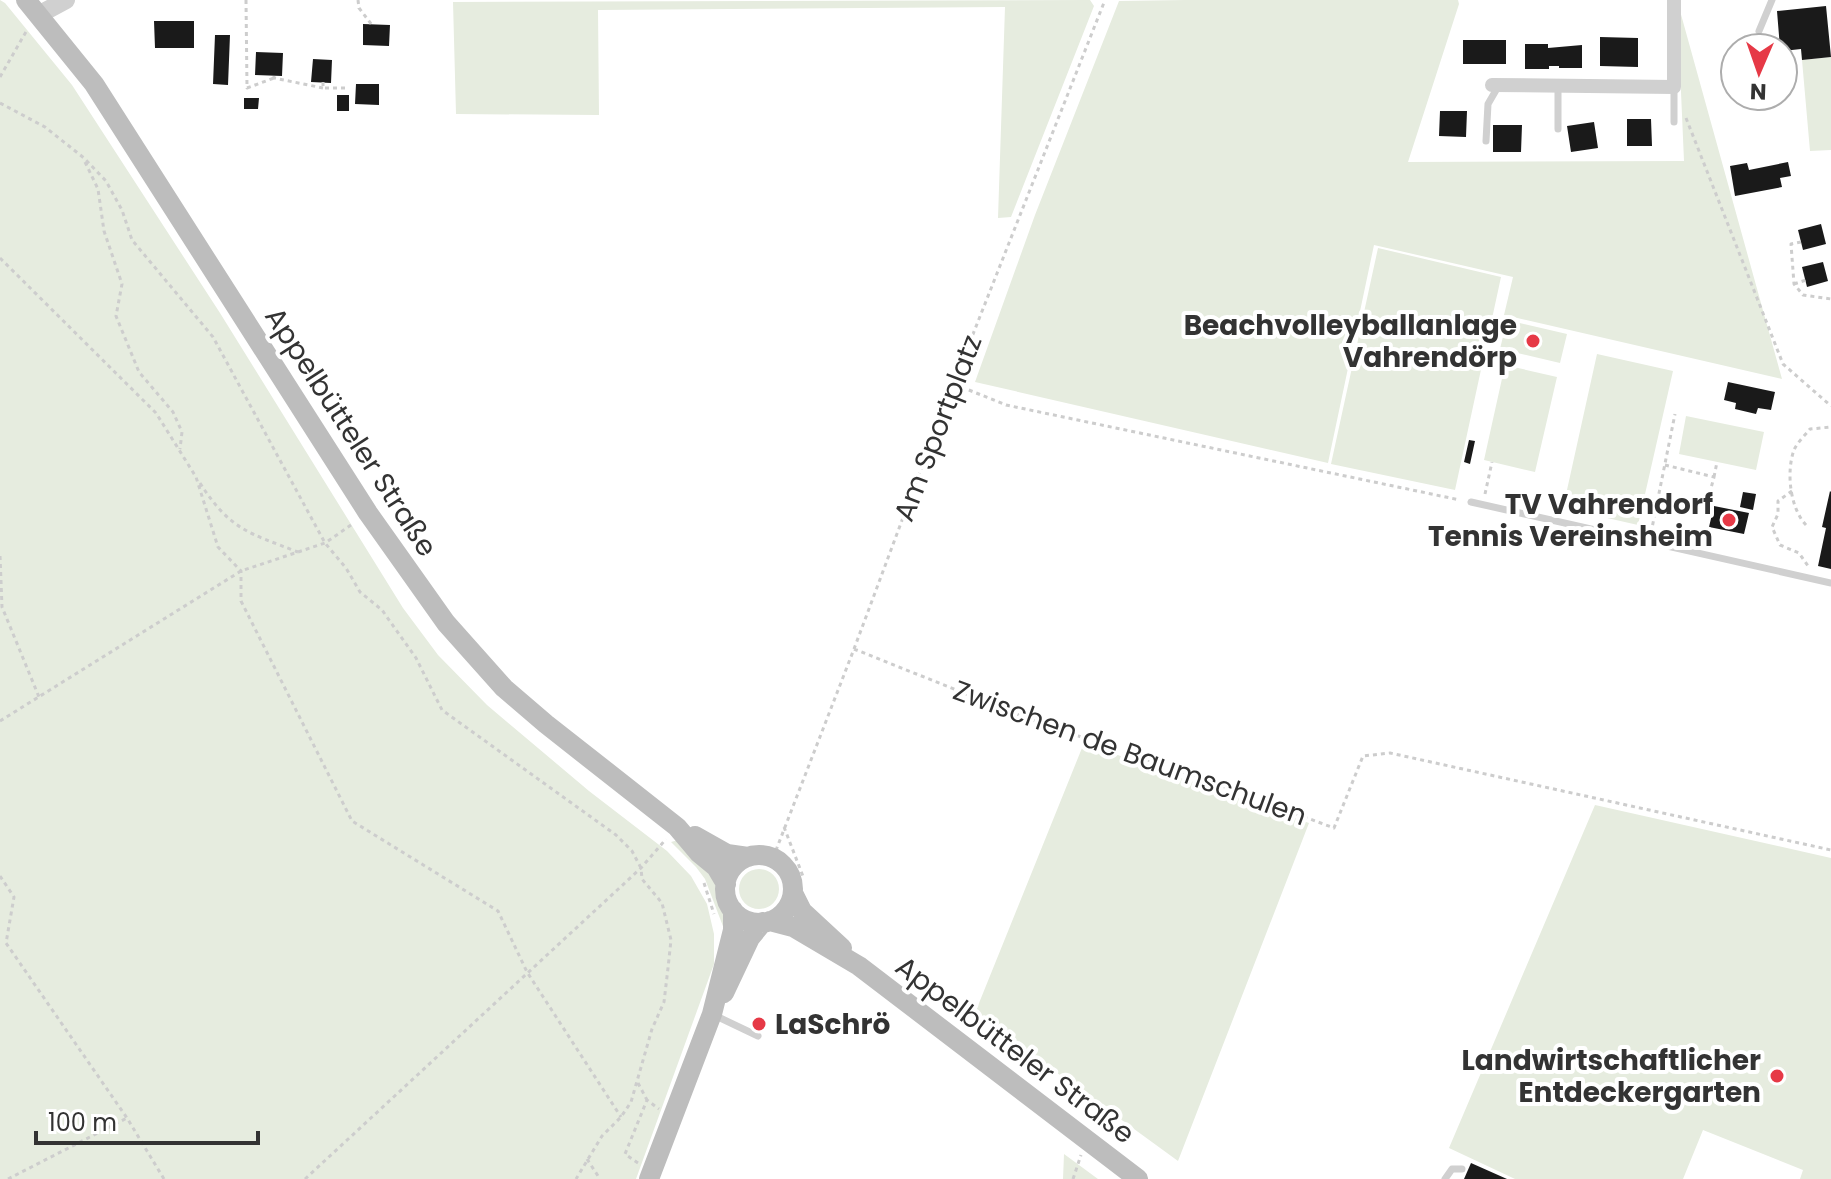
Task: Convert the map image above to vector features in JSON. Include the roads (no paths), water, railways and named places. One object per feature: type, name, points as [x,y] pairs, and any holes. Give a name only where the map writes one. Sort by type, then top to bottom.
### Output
[{"type":"main road","name":"Appelbütteler Straße","points":[[32,14],[94,84],[368,513],[446,623],[483,666],[671,833],[716,867],[726,884]]},
{"type":"main road","name":"Appelbütteler Straße","points":[[671,833],[727,854],[748,857]]},
{"type":"main road","points":[[712,1014],[734,977],[750,938],[787,909],[800,891],[789,872],[773,858],[760,855],[748,857],[733,868],[726,884],[727,900],[733,910],[746,920],[767,922]]},
{"type":"main road","name":"Appelbütteler Straße","points":[[800,891],[802,911],[859,966]]},
{"type":"main road","points":[[650,1176],[712,1014],[733,930],[733,910]]},
{"type":"main road","name":"Appelbütteler Straße","points":[[767,922],[793,927],[859,966],[1138,1179]]},
{"type":"street","points":[[32,14],[66,0]]},
{"type":"street","points":[[1496,85],[1674,87],[1674,0]]},
{"type":"lane","points":[[1759,31],[1772,0]]},
{"type":"lane","points":[[1486,141],[1488,104],[1496,85]]},
{"type":"lane","points":[[1558,86],[1558,129]]},
{"type":"lane","points":[[1674,87],[1674,122]]},
{"type":"lane","points":[[1471,502],[1831,583]]},
{"type":"lane","points":[[712,1014],[758,1036]]},
{"type":"lane","points":[[1445,1179],[1452,1169],[1462,1169]]},
{"type":"place","name":"Beachvolleyballanlage Vahrendörp","points":[[1533,341]]},
{"type":"place","name":"TV Vahrendorf Tennis Vereinsheim","points":[[1729,520]]},
{"type":"place","name":"LaSchrö","points":[[759,1024]]},
{"type":"place","name":"Landwirtschaftlicher Entdeckergarten","points":[[1777,1076]]}]
